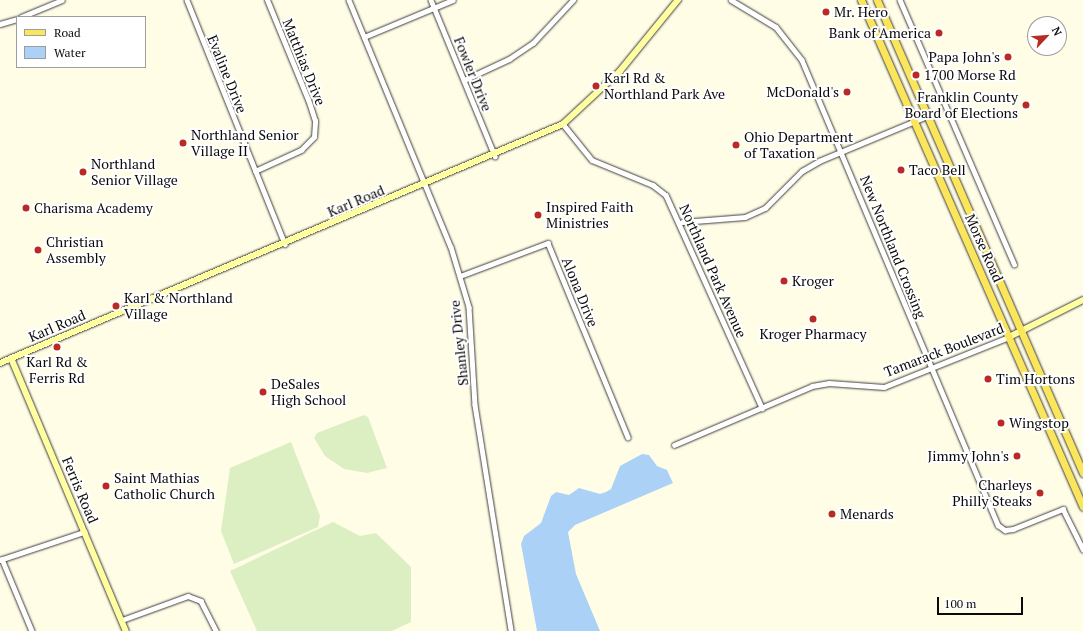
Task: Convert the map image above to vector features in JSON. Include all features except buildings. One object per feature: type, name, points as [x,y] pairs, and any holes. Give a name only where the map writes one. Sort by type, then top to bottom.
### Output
[{"type":"main road","name":"Karl Road","points":[[0,363],[495,156],[563,124],[615,77],[678,0]]},
{"type":"main road","name":"Morse Road","points":[[861,0],[1083,507]]},
{"type":"main road","name":"Morse Road","points":[[877,0],[1020,332],[1083,473]]},
{"type":"main road","name":"Tamarack Boulevard","points":[[1009,337],[1083,300]]},
{"type":"main road","name":"Ferris Road","points":[[11,358],[126,631]]},
{"type":"street","points":[[23,16],[62,0]]},
{"type":"street","name":"Evaline Drive","points":[[187,0],[285,244]]},
{"type":"street","name":"Matthias Drive","points":[[255,170],[301,150],[314,137],[315,121],[308,100],[267,0]]},
{"type":"street","name":"Shanley Drive","points":[[349,0],[425,185],[460,276],[470,307],[475,405],[511,631]]},
{"type":"street","name":"Fowler Drive","points":[[431,0],[495,156]]},
{"type":"street","points":[[364,37],[453,0]]},
{"type":"street","points":[[464,80],[509,59],[533,43],[572,0]]},
{"type":"street","name":"New Northland Crossing","points":[[731,0],[787,36],[802,60],[842,152],[902,300],[934,369],[980,486],[998,525],[1005,530],[1063,508],[1083,549]]},
{"type":"street","points":[[900,0],[1014,264]]},
{"type":"street","points":[[0,24],[16,19]]},
{"type":"street","points":[[682,222],[745,217],[765,208],[802,171],[926,116]]},
{"type":"street","name":"Northland Park Avenue","points":[[563,124],[592,160],[653,184],[666,195],[682,222],[762,408]]},
{"type":"street","name":"Alona Drive","points":[[460,276],[548,243],[628,437]]},
{"type":"street","name":"Tamarack Boulevard","points":[[674,445],[812,386],[829,383],[884,386],[934,369],[1009,337]]},
{"type":"street","points":[[32,631],[1,559],[84,532]]},
{"type":"street","points":[[122,620],[188,596],[201,601],[216,631]]},
{"type":"green space","points":[[364,415],[368,417],[387,468],[367,473],[344,469],[325,456],[314,438],[317,433]]},
{"type":"green space","points":[[291,442],[320,516],[318,527],[234,564],[221,531],[230,468]]},
{"type":"green space","points":[[333,522],[360,536],[376,533],[411,567],[411,622],[392,631],[257,631],[230,571]]},
{"type":"water","points":[[642,454],[649,455],[657,466],[667,470],[673,483],[575,525],[568,532],[576,574],[600,631],[537,631],[521,544],[524,536],[541,523],[551,496],[556,492],[569,495],[579,488],[600,494],[606,492],[611,489],[620,466]]},
{"type":"place","name":"Mr. Hero","points":[[826,12]]},
{"type":"place","name":"Bank of America","points":[[939,33]]},
{"type":"place","name":"Papa John's","points":[[1008,57]]},
{"type":"place","name":"1700 Morse Rd","points":[[916,75]]},
{"type":"place","name":"Karl Rd & Northland Park Ave","points":[[596,86]]},
{"type":"place","name":"McDonald's","points":[[847,92]]},
{"type":"place","name":"Franklin County Board of Elections","points":[[1026,105]]},
{"type":"place","name":"Northland Senior Village II","points":[[183,143]]},
{"type":"place","name":"Ohio Department of Taxation","points":[[736,145]]},
{"type":"place","name":"Taco Bell","points":[[901,170]]},
{"type":"place","name":"Northland Senior Village","points":[[83,172]]},
{"type":"place","name":"Charisma Academy","points":[[26,208]]},
{"type":"place","name":"Inspired Faith Ministries","points":[[538,215]]},
{"type":"place","name":"Christian Assembly","points":[[38,250]]},
{"type":"place","name":"Kroger","points":[[784,281]]},
{"type":"place","name":"Karl & Northland Village","points":[[116,306]]},
{"type":"place","name":"Kroger Pharmacy","points":[[813,319]]},
{"type":"place","name":"Karl Rd & Ferris Rd","points":[[57,347]]},
{"type":"place","name":"Tim Hortons","points":[[988,379]]},
{"type":"place","name":"DeSales High School","points":[[263,392]]},
{"type":"place","name":"Wingstop","points":[[1001,423]]},
{"type":"place","name":"Jimmy John's","points":[[1017,456]]},
{"type":"place","name":"Saint Mathias Catholic Church","points":[[106,486]]},
{"type":"place","name":"Charleys Philly Steaks","points":[[1040,493]]},
{"type":"place","name":"Menards","points":[[832,514]]}]
